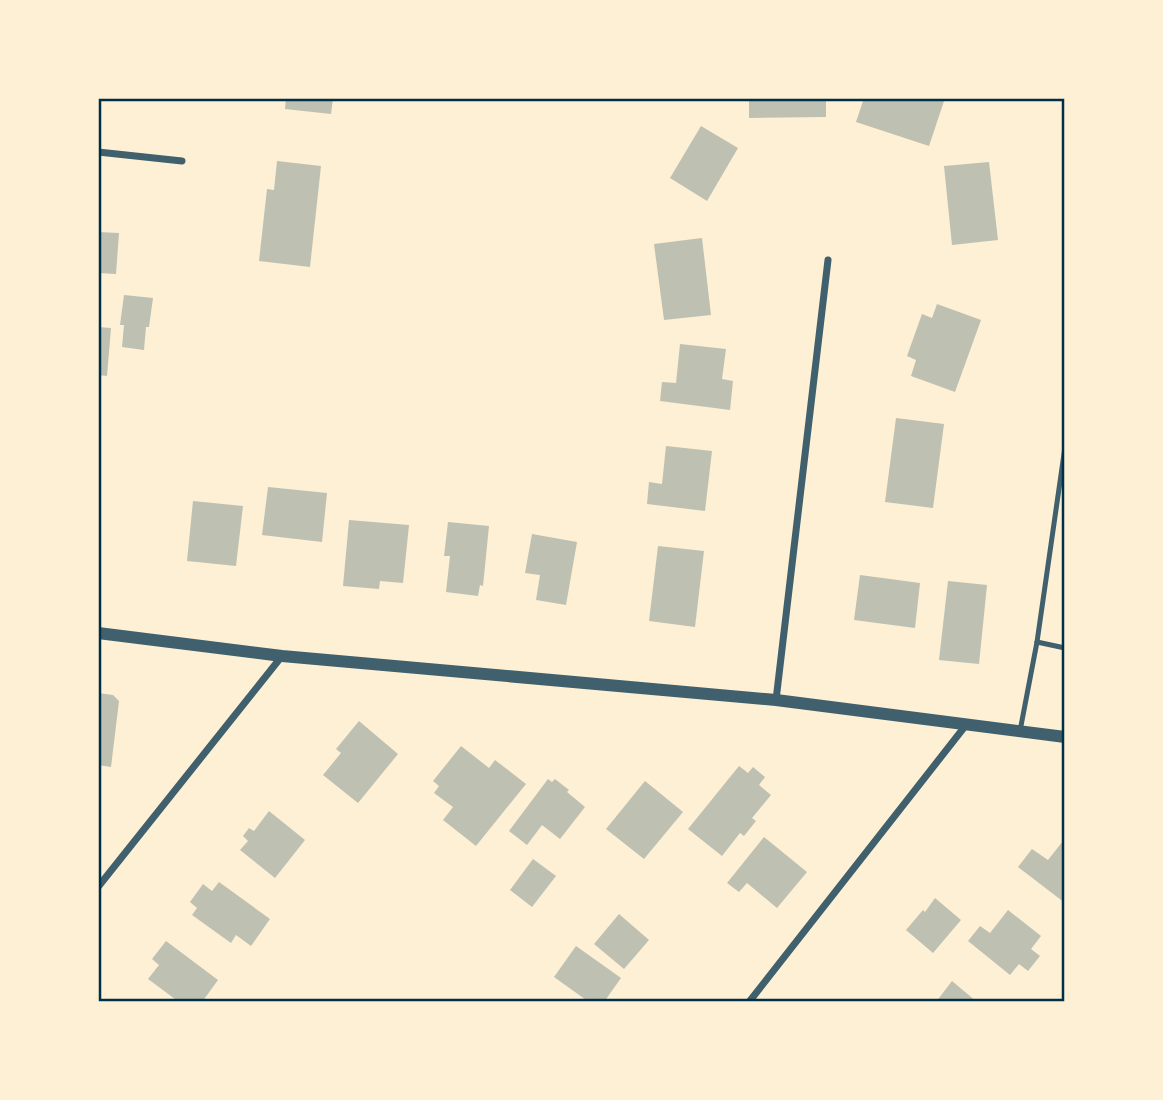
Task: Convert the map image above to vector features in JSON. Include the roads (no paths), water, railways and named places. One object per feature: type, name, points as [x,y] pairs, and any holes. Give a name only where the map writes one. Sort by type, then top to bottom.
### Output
[{"type":"street","points":[[98,152],[182,160]]},
{"type":"street","points":[[776,700],[828,260]]},
{"type":"street","points":[[98,634],[282,656],[776,700],[1065,737]]},
{"type":"street","points":[[98,887],[282,656]]},
{"type":"street","points":[[749,1002],[966,725]]},
{"type":"lane","points":[[1020,732],[1037,642],[1065,447]]},
{"type":"lane","points":[[1037,642],[1065,648]]}]
